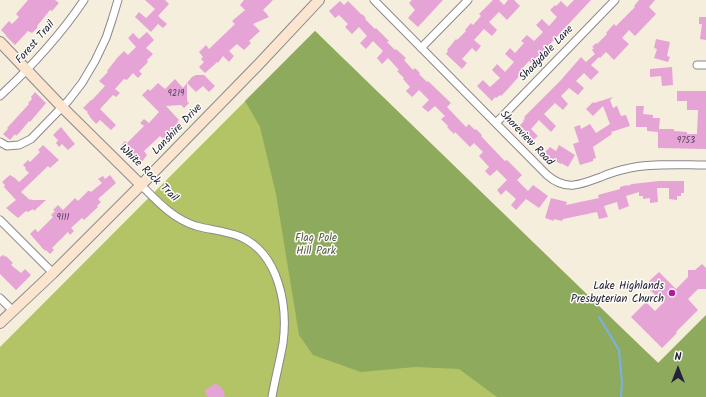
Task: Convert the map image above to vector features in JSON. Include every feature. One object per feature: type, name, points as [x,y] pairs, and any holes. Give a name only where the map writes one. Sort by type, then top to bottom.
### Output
[{"type":"street","name":"Forest Trail","points":[[0,96],[27,71],[72,18],[84,0]]},
{"type":"street","points":[[0,142],[7,146],[19,145],[31,139],[82,84],[106,38],[118,0]]},
{"type":"street","name":"Lanshire Drive","points":[[0,323],[53,273],[141,185],[319,0]]},
{"type":"street","name":"Shoreview Road","points":[[374,0],[547,176],[558,183],[565,185],[584,183],[631,167],[655,165],[706,165]]},
{"type":"street","points":[[421,48],[468,0]]},
{"type":"street","name":"Shadydale Lane","points":[[496,123],[615,0]]},
{"type":"street","name":"White Rock Trail","points":[[0,42],[62,107],[162,206],[176,217],[186,222],[197,226],[230,233],[242,238],[253,244],[266,257],[278,285],[283,304],[284,316],[283,343],[272,397]]},
{"type":"street","points":[[697,65],[706,65]]},
{"type":"street","points":[[0,220],[53,273]]},
{"type":"street","points":[[0,298],[13,311]]},
{"type":"green space","name":"Flag Pole Hill Park","points":[[315,31],[563,274],[695,397],[0,397],[0,347]]},
{"type":"green space","points":[[315,31],[658,363],[706,315],[706,397],[497,397],[459,369],[415,367],[361,372],[313,355],[299,335],[276,194],[260,127],[245,101]]},
{"type":"building","points":[[28,0],[55,0],[59,3],[52,11],[50,10],[32,33],[28,31],[15,45],[1,30],[9,21],[12,24],[19,17],[16,14]]},
{"type":"building","points":[[145,0],[165,0],[169,4],[158,16],[167,24],[163,28],[158,24],[151,32],[135,17],[139,12],[146,18],[155,9]]},
{"type":"building","points":[[244,0],[273,0],[263,10],[269,17],[253,24],[260,31],[249,41],[251,43],[244,50],[237,44],[229,51],[234,56],[229,62],[223,56],[218,63],[217,62],[205,73],[199,67],[204,62],[201,59],[203,57],[199,52],[206,45],[209,49],[235,24],[232,21],[245,10],[240,5]]},
{"type":"building","points":[[412,0],[443,0],[418,27],[408,18],[415,10],[409,3]]},
{"type":"building","points":[[493,0],[499,0],[504,5],[508,0],[514,0],[520,6],[507,20],[499,12],[489,22],[497,30],[492,36],[484,29],[474,40],[481,46],[476,52],[472,48],[462,59],[467,63],[462,69],[446,54],[448,51],[447,50],[456,39],[457,40],[466,31],[465,30],[471,23],[473,25],[481,16],[479,14]]},
{"type":"building","points":[[574,0],[591,0],[538,57],[531,63],[529,61],[519,72],[521,74],[507,90],[501,96],[495,97],[492,101],[477,86],[483,80],[490,87],[500,78],[492,70],[497,64],[505,72],[514,62],[505,54],[510,48],[515,53],[524,43],[521,41],[527,35],[534,41],[543,32],[536,25],[542,19],[549,26],[557,17],[550,10],[561,1],[567,7]]},
{"type":"building","points":[[639,0],[655,0],[649,7],[656,14],[635,36],[629,30],[622,38],[629,44],[614,60],[606,52],[591,65],[599,72],[591,80],[584,73],[576,81],[584,88],[578,95],[569,88],[561,96],[568,104],[563,110],[555,103],[544,114],[556,126],[551,132],[539,120],[531,129],[538,136],[532,141],[518,127],[524,121],[524,117],[561,80],[581,57],[586,62],[595,54],[592,50],[594,48],[592,47],[607,34],[606,33],[614,24],[616,26],[635,7],[634,6]]},
{"type":"building","points":[[340,1],[344,5],[348,1],[389,41],[387,42],[395,50],[396,49],[406,58],[404,60],[413,70],[415,68],[427,82],[428,81],[451,103],[447,107],[466,127],[469,124],[475,130],[476,129],[505,161],[507,160],[522,175],[517,180],[528,191],[533,185],[548,196],[539,208],[526,199],[516,210],[511,205],[516,199],[506,190],[501,195],[497,190],[507,180],[497,170],[490,176],[485,171],[489,167],[479,156],[483,152],[474,143],[470,147],[455,132],[454,134],[441,119],[445,116],[435,106],[428,112],[422,107],[429,100],[419,90],[412,97],[406,91],[410,87],[397,71],[399,70],[388,58],[382,64],[377,58],[383,51],[373,41],[366,49],[360,43],[367,36],[359,27],[352,34],[345,27],[348,24],[339,15],[335,18],[329,11]]},
{"type":"building","points":[[699,17],[706,17],[706,40],[700,39],[702,24],[699,24]]},
{"type":"building","points":[[147,32],[154,40],[146,48],[153,54],[147,60],[148,62],[139,71],[142,74],[138,78],[133,73],[127,80],[124,79],[115,89],[120,93],[116,97],[113,95],[100,109],[116,125],[111,130],[100,120],[96,124],[87,113],[88,112],[83,108],[105,86],[99,81],[108,72],[107,71],[117,58],[124,51],[128,55],[136,47],[128,38],[133,33],[139,39]]},
{"type":"building","points":[[656,39],[670,42],[667,56],[670,57],[668,62],[654,58],[657,49],[654,48]]},
{"type":"building","points":[[672,67],[673,85],[662,86],[661,76],[650,77],[650,69]]},
{"type":"building","points":[[196,75],[204,75],[215,86],[209,92],[203,86],[196,92],[187,83]]},
{"type":"building","points":[[175,79],[183,88],[187,83],[187,101],[189,103],[184,108],[181,105],[166,106],[179,120],[177,122],[179,123],[169,132],[170,133],[164,140],[160,136],[144,151],[147,155],[139,166],[120,147],[125,141],[127,143],[144,126],[140,123],[144,119],[149,123],[159,112],[142,95],[148,89],[150,91],[158,83],[165,89]]},
{"type":"building","points":[[677,91],[706,91],[706,149],[658,148],[658,132],[647,131],[647,127],[636,127],[636,106],[644,106],[643,114],[653,115],[653,118],[660,118],[659,129],[674,129],[674,131],[687,132],[687,134],[697,134],[698,110],[687,110],[687,101],[677,101]]},
{"type":"building","points":[[35,92],[46,103],[30,122],[29,121],[16,136],[15,134],[10,140],[3,134],[29,104],[28,103],[32,99],[31,97]]},
{"type":"building","points":[[613,97],[610,100],[613,108],[617,106],[621,116],[626,115],[630,126],[611,132],[612,134],[593,147],[596,158],[593,159],[593,161],[580,165],[573,144],[579,142],[574,127],[580,125],[581,129],[590,124],[596,133],[610,124],[603,106],[593,116],[586,109],[593,102],[594,103]]},
{"type":"building","points":[[61,127],[75,144],[68,150],[62,144],[59,147],[56,143],[58,140],[53,135]]},
{"type":"building","points":[[43,145],[59,160],[50,168],[48,166],[21,192],[30,200],[46,200],[34,211],[33,209],[28,212],[26,211],[18,218],[6,208],[16,200],[4,187],[5,185],[2,182],[10,175],[19,182],[29,173],[23,165],[28,160],[30,162],[40,152],[38,150]]},
{"type":"building","points":[[559,145],[575,155],[568,167],[543,154],[550,147],[556,151]]},
{"type":"building","points":[[110,175],[116,183],[98,199],[101,202],[97,206],[98,207],[84,220],[82,218],[71,228],[74,231],[70,235],[68,232],[52,248],[54,250],[50,254],[46,250],[45,251],[30,234],[35,229],[38,232],[53,217],[51,215],[55,211],[53,210],[58,205],[63,210],[75,198],[78,201],[88,191],[91,192],[102,183],[98,179],[103,176],[105,179]]},
{"type":"building","points":[[659,181],[684,181],[684,193],[681,193],[681,196],[677,196],[677,200],[669,199],[669,188],[657,188],[658,202],[650,203],[650,198],[643,199],[643,196],[639,196],[639,192],[626,196],[629,206],[619,210],[617,202],[604,206],[608,217],[599,219],[597,212],[563,219],[562,221],[554,219],[554,221],[545,218],[551,198],[567,202],[566,205],[599,198],[598,195],[620,189],[620,187],[627,185]]},
{"type":"building","points":[[3,255],[13,263],[11,265],[21,273],[25,269],[31,275],[16,290],[0,274],[0,257]]},
{"type":"building","points":[[702,264],[706,268],[706,289],[698,289],[688,299],[698,310],[662,348],[631,317],[646,302],[655,311],[663,303],[645,285],[659,272],[676,289],[688,277],[688,270],[695,270]]},
{"type":"building","points":[[216,383],[224,392],[225,397],[208,397],[204,391]]},
{"type":"waterway","points":[[599,317],[619,350],[622,382],[621,397]]},
{"type":"place","name":"Lake Highlands Presbyterian Church","points":[[672,293]]}]
